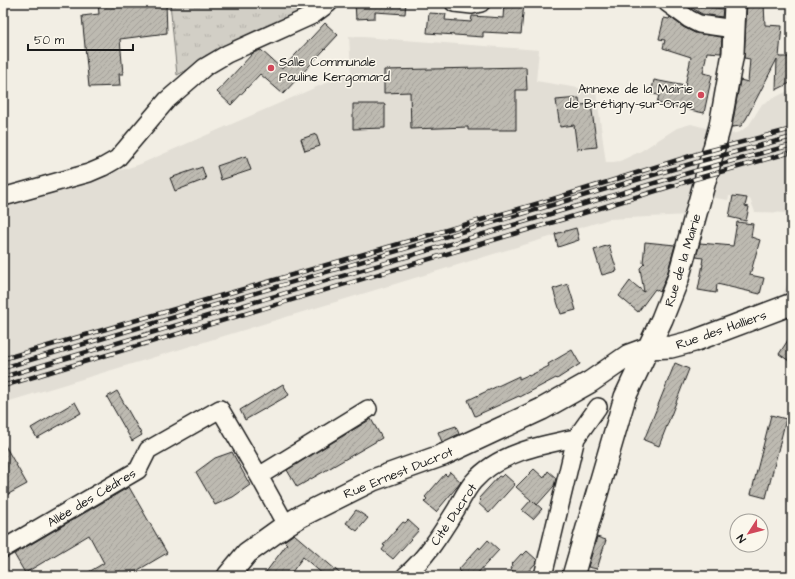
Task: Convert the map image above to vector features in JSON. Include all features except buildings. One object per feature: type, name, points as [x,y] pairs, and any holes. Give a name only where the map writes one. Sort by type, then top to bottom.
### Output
[{"type":"main road","name":"Rue de la Mairie","points":[[573,576],[627,394],[673,294],[680,272],[720,126],[733,53],[735,3]]},
{"type":"main road","name":"Rue des Halliers","points":[[607,370],[629,355],[648,348],[671,347],[694,341],[792,304]]},
{"type":"main road","points":[[607,370],[627,394],[647,365],[671,347]]},
{"type":"main road","name":"Rue Ernest Ducrot","points":[[228,576],[247,553],[286,525],[339,496],[373,480],[443,455],[542,409],[586,385],[607,370]]},
{"type":"street","points":[[3,197],[89,173],[118,159],[167,100],[205,67],[227,54],[313,15],[328,3]]},
{"type":"street","points":[[454,3],[472,5],[481,3]]},
{"type":"street","points":[[667,3],[689,19],[699,24],[734,29]]},
{"type":"street","points":[[586,385],[598,407]]},
{"type":"street","points":[[543,576],[576,438],[598,407],[627,394]]},
{"type":"street","name":"Allée des Cèdres","points":[[3,549],[138,470],[148,450],[220,409],[259,476]]},
{"type":"street","points":[[286,525],[259,476],[368,409]]},
{"type":"street","name":"Cité Ducrot","points":[[406,576],[432,546],[473,482],[483,473],[506,458],[527,450],[576,438]]},
{"type":"shaded area","points":[[349,36],[539,50],[536,81],[596,91],[606,163],[620,161],[641,151],[677,128],[691,124],[710,129],[709,139],[740,132],[749,125],[762,104],[792,89],[792,213],[755,212],[750,199],[729,196],[728,200],[709,197],[688,215],[609,219],[3,403],[3,204],[138,165],[351,72]]},
{"type":"shaded area","points":[[792,273],[792,298],[779,303]]},
{"type":"green space","points":[[170,3],[320,3],[177,75]]},
{"type":"railway","points":[[3,359],[553,199],[700,153],[792,129]]},
{"type":"railway","points":[[3,368],[697,162],[792,137]]},
{"type":"railway","points":[[3,377],[695,171],[792,145]]},
{"type":"railway","points":[[3,386],[695,179],[792,152]]},
{"type":"place","name":"Salle Communale Pauline Kergomard","points":[[271,68]]},
{"type":"place","name":"Annexe de la Mairie de Brétigny-sur-Orge","points":[[701,95]]}]
